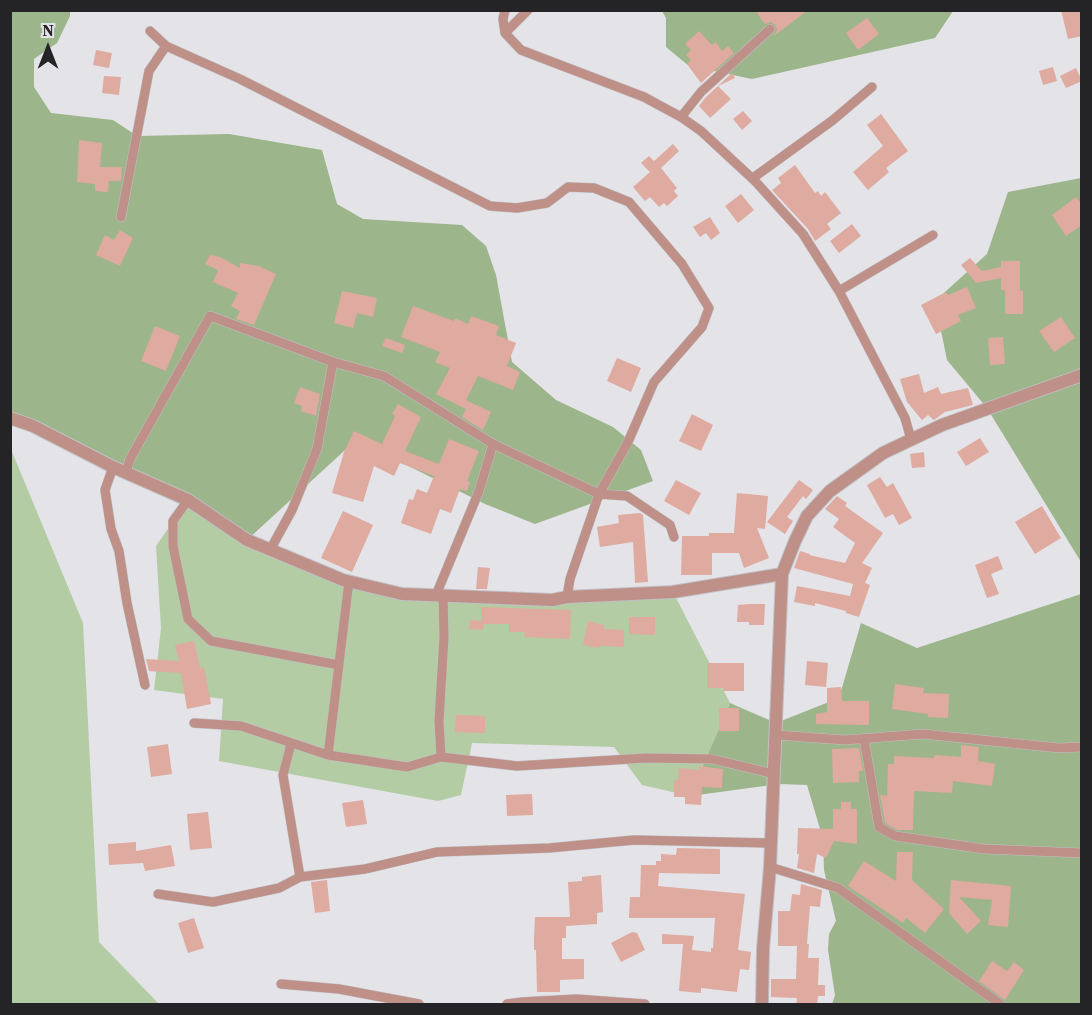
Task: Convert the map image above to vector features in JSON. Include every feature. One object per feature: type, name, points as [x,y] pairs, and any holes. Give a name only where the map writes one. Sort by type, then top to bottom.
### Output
[{"type":"street","points":[[505,10],[503,19],[505,33],[521,50],[644,97],[681,117],[701,131],[753,178],[803,234],[839,291],[905,418],[911,439]]},
{"type":"street","points":[[505,33],[528,10]]},
{"type":"street","points":[[681,117],[701,92],[770,29]]},
{"type":"street","points":[[150,31],[166,46],[287,103],[490,206],[518,208],[547,203],[568,187],[594,188],[630,202],[682,264],[709,308],[702,327],[654,382],[628,442],[599,494],[570,579],[567,597]]},
{"type":"street","points":[[121,218],[149,71],[166,46]]},
{"type":"street","points":[[753,178],[833,120],[872,87]]},
{"type":"street","points":[[839,291],[933,235]]},
{"type":"street","points":[[126,472],[130,459],[210,316],[333,362],[384,376],[492,444],[599,494],[627,496],[670,525],[674,537]]},
{"type":"street","points":[[270,550],[292,510],[318,449],[333,362]]},
{"type":"street","points":[[762,1005],[782,574],[807,516],[830,491],[883,453],[960,418],[1082,375]]},
{"type":"street","points":[[10,418],[33,426],[188,500],[247,540],[349,581],[402,594],[552,600],[567,597],[673,592],[782,574]]},
{"type":"street","points":[[441,757],[440,721],[444,636],[439,595],[479,491],[492,444]]},
{"type":"street","points":[[113,466],[105,490],[106,500],[111,529],[119,551],[127,603],[145,684]]},
{"type":"street","points":[[188,500],[174,520],[172,546],[188,619],[211,641],[339,665]]},
{"type":"street","points":[[328,755],[349,581]]},
{"type":"street","points":[[194,723],[241,726],[328,755],[407,767],[441,757],[517,766],[646,758],[712,759],[774,774]]},
{"type":"street","points":[[776,735],[845,740],[922,734],[1059,748],[1082,747]]},
{"type":"street","points":[[864,739],[879,827],[895,836],[984,849],[1082,854]]},
{"type":"street","points":[[291,744],[283,776],[300,877]]},
{"type":"street","points":[[158,894],[213,902],[279,888],[300,877],[365,869],[437,852],[549,848],[634,840],[770,843]]},
{"type":"street","points":[[770,867],[838,888],[1000,1005]]},
{"type":"street","points":[[281,984],[339,989],[419,1005]]},
{"type":"street","points":[[507,1005],[576,999],[645,1005]]},
{"type":"green space","points":[[11,11],[70,11],[70,16],[57,43],[34,59],[34,87],[51,113],[113,120],[137,136],[229,134],[322,150],[337,204],[363,219],[462,225],[486,246],[496,275],[512,362],[556,400],[613,427],[641,450],[653,481],[535,524],[485,504],[356,440],[247,540],[188,500],[11,418]]},
{"type":"green space","points":[[662,11],[953,11],[935,38],[752,79],[689,66],[666,47],[666,18]]},
{"type":"green space","points":[[1081,178],[1081,562],[987,408],[947,360],[935,301],[987,254],[1008,192]]},
{"type":"green space","points":[[10,447],[83,623],[99,942],[159,1004],[11,1004]]},
{"type":"green space","points":[[188,500],[247,540],[343,580],[402,594],[552,600],[673,592],[730,703],[690,796],[642,785],[614,747],[472,743],[461,795],[438,801],[219,761],[223,699],[154,690],[161,628],[156,546]]},
{"type":"green space","points":[[1081,594],[1081,1004],[832,1004],[835,995],[828,950],[829,934],[836,921],[824,870],[823,839],[807,785],[779,784],[690,796],[730,703],[776,723],[839,698],[861,623],[917,648]]},
{"type":"building","points":[[755,10],[808,10],[774,36],[777,30],[775,25],[771,22],[765,24]]},
{"type":"building","points":[[1061,10],[1082,10],[1082,36],[1068,39]]},
{"type":"building","points":[[867,18],[879,34],[858,50],[846,33]]},
{"type":"building","points":[[699,31],[712,45],[716,42],[722,51],[728,46],[734,53],[701,83],[687,64],[691,60],[686,55],[691,50],[685,44]]},
{"type":"building","points":[[96,50],[112,53],[109,68],[93,65]]},
{"type":"building","points":[[1053,67],[1057,81],[1043,85],[1039,71]]},
{"type":"building","points":[[1076,68],[1082,81],[1066,88],[1060,76]]},
{"type":"building","points":[[732,73],[735,78],[718,86],[731,99],[710,118],[699,106],[706,97]]},
{"type":"building","points":[[104,76],[121,77],[119,95],[102,93]]},
{"type":"building","points":[[743,111],[752,121],[742,130],[733,119]]},
{"type":"building","points":[[881,114],[908,151],[886,168],[889,172],[868,190],[853,172],[883,146],[867,125]]},
{"type":"building","points":[[79,140],[102,143],[100,167],[122,167],[121,181],[109,181],[108,192],[95,191],[95,184],[77,182]]},
{"type":"building","points":[[673,144],[679,151],[661,168],[677,188],[674,191],[678,196],[667,206],[664,203],[659,207],[650,197],[645,201],[633,187],[650,172],[641,163],[649,156],[654,161]]},
{"type":"building","points":[[795,165],[815,193],[818,191],[821,196],[825,192],[841,213],[827,224],[831,229],[815,241],[808,229],[772,190],[781,183],[778,178]]},
{"type":"building","points":[[741,194],[754,210],[738,223],[725,206]]},
{"type":"building","points":[[1076,197],[1082,205],[1082,225],[1066,236],[1052,215]]},
{"type":"building","points":[[710,217],[720,233],[711,240],[706,233],[700,237],[693,227]]},
{"type":"building","points":[[852,224],[861,236],[839,253],[830,241]]},
{"type":"building","points":[[120,230],[133,238],[120,266],[96,255],[105,235],[114,240]]},
{"type":"building","points":[[210,255],[220,257],[240,268],[240,263],[259,266],[276,274],[254,325],[236,319],[240,311],[231,306],[238,293],[213,282],[218,270],[205,264]]},
{"type":"building","points":[[970,258],[982,271],[1001,267],[1001,261],[1020,261],[1023,314],[1005,314],[1005,290],[1001,290],[1001,278],[976,283],[961,265]]},
{"type":"building","points":[[967,287],[976,308],[958,315],[961,321],[936,334],[921,305],[946,292],[948,295]]},
{"type":"building","points":[[342,291],[377,298],[373,317],[357,313],[353,328],[334,323]]},
{"type":"building","points":[[413,306],[454,321],[455,318],[468,324],[471,316],[499,326],[496,335],[516,343],[507,366],[520,372],[513,390],[478,376],[466,400],[491,412],[483,430],[462,417],[466,409],[436,394],[450,368],[435,362],[440,352],[401,337]]},
{"type":"building","points":[[1061,317],[1075,338],[1054,352],[1039,331]]},
{"type":"building","points":[[155,326],[180,336],[166,371],[141,361]]},
{"type":"building","points":[[1003,337],[1005,364],[990,365],[988,338]]},
{"type":"building","points":[[386,338],[405,345],[402,353],[382,346]]},
{"type":"building","points":[[617,358],[641,368],[631,392],[607,381]]},
{"type":"building","points":[[919,374],[924,393],[938,387],[941,394],[968,388],[973,405],[945,412],[934,420],[928,415],[922,420],[907,402],[900,379]]},
{"type":"building","points":[[300,387],[320,394],[316,416],[301,411],[302,406],[294,403]]},
{"type":"building","points":[[398,404],[421,417],[405,451],[439,464],[449,439],[479,451],[467,481],[470,482],[467,491],[460,489],[451,513],[440,509],[431,534],[401,523],[409,499],[413,500],[417,489],[427,493],[434,476],[400,463],[394,476],[374,466],[363,502],[332,493],[344,452],[354,431],[382,444],[395,416],[392,414]]},
{"type":"building","points":[[692,414],[713,425],[701,451],[679,441]]},
{"type":"building","points":[[980,438],[989,452],[966,466],[957,452]]},
{"type":"building","points":[[924,452],[925,467],[912,468],[910,454]]},
{"type":"building","points":[[880,477],[887,487],[893,483],[912,518],[899,525],[893,514],[885,518],[867,485]]},
{"type":"building","points":[[676,480],[701,493],[689,515],[664,501]]},
{"type":"building","points":[[799,480],[813,490],[806,499],[803,496],[787,517],[793,521],[785,534],[767,522]]},
{"type":"building","points":[[737,493],[768,496],[765,529],[757,528],[769,558],[744,568],[739,553],[712,553],[712,575],[681,575],[682,536],[734,533]]},
{"type":"building","points":[[837,496],[847,503],[845,506],[883,533],[862,563],[872,568],[865,583],[870,585],[859,617],[815,603],[815,606],[794,602],[797,586],[850,596],[853,584],[794,568],[800,551],[845,563],[855,543],[833,527],[839,519],[825,509]]},
{"type":"building","points":[[1042,506],[1061,538],[1035,554],[1015,522]]},
{"type":"building","points":[[343,511],[373,525],[352,572],[321,558]]},
{"type":"building","points":[[640,513],[643,515],[648,582],[635,583],[633,542],[600,547],[597,527],[619,523],[618,515]]},
{"type":"building","points":[[998,556],[1003,569],[991,574],[999,594],[987,598],[975,565]]},
{"type":"building","points":[[478,567],[490,568],[487,589],[476,589]]},
{"type":"building","points":[[765,604],[764,625],[737,622],[738,605]]},
{"type":"building","points":[[481,607],[571,610],[570,639],[524,637],[525,632],[509,632],[509,624],[484,624],[483,630],[469,629],[470,620],[482,621]]},
{"type":"building","points":[[629,617],[655,617],[655,635],[629,634]]},
{"type":"building","points":[[588,621],[604,625],[604,629],[624,630],[624,647],[600,646],[599,648],[583,645]]},
{"type":"building","points":[[194,641],[200,668],[204,667],[211,704],[187,709],[181,673],[149,671],[146,659],[179,661],[175,645]]},
{"type":"building","points":[[807,661],[828,663],[826,687],[805,685]]},
{"type":"building","points":[[707,663],[744,663],[744,691],[707,688]]},
{"type":"building","points":[[895,684],[924,688],[923,693],[949,694],[948,718],[928,717],[928,714],[892,709]]},
{"type":"building","points":[[841,687],[842,701],[869,701],[869,725],[816,724],[816,714],[827,712],[827,688]]},
{"type":"building","points":[[719,708],[739,708],[739,731],[719,731]]},
{"type":"building","points":[[456,715],[485,716],[485,733],[455,732]]},
{"type":"building","points":[[168,744],[172,774],[151,777],[147,747]]},
{"type":"building","points":[[961,745],[979,747],[978,761],[995,764],[992,786],[953,781],[952,793],[914,791],[913,830],[897,830],[885,823],[880,795],[887,796],[888,764],[894,764],[894,756],[961,757]]},
{"type":"building","points":[[859,748],[863,771],[859,771],[859,782],[833,783],[832,749]]},
{"type":"building","points":[[699,766],[723,769],[722,788],[702,787],[701,805],[685,804],[685,797],[674,797],[674,780],[678,780],[679,768],[699,770]]},
{"type":"building","points":[[532,794],[533,815],[507,816],[506,795]]},
{"type":"building","points":[[363,800],[367,824],[346,827],[342,803]]},
{"type":"building","points":[[841,802],[851,802],[851,809],[857,809],[857,844],[834,841],[826,858],[817,854],[814,873],[797,868],[798,828],[833,829],[833,809],[841,809]]},
{"type":"building","points":[[208,812],[212,848],[190,850],[187,814]]},
{"type":"building","points":[[136,842],[136,851],[171,845],[175,866],[145,871],[143,863],[109,865],[108,844]]},
{"type":"building","points":[[677,848],[720,849],[720,874],[659,873],[658,886],[745,894],[738,950],[751,952],[749,970],[740,969],[737,992],[701,988],[701,993],[679,991],[683,944],[662,944],[662,934],[694,936],[692,950],[711,952],[715,918],[629,918],[630,897],[640,897],[641,865],[656,865],[656,861],[661,861],[661,854],[676,855]]},
{"type":"building","points":[[897,852],[913,852],[912,880],[944,909],[925,933],[906,918],[903,923],[848,886],[864,861],[896,881]]},
{"type":"building","points":[[601,875],[603,912],[597,913],[597,924],[566,926],[566,938],[562,938],[562,959],[584,959],[584,979],[560,980],[560,992],[537,992],[536,950],[534,950],[535,917],[570,917],[568,882],[582,881],[582,877]]},
{"type":"building","points":[[327,880],[330,911],[315,913],[311,882]]},
{"type":"building","points":[[951,880],[1011,886],[1008,927],[988,925],[992,900],[959,897],[981,921],[967,934],[949,913]]},
{"type":"building","points":[[801,884],[822,890],[820,907],[810,906],[807,944],[809,944],[808,958],[819,958],[818,985],[825,985],[825,996],[818,996],[817,1005],[796,1005],[797,998],[771,997],[771,979],[796,979],[797,946],[778,946],[778,911],[790,911],[792,894],[800,895]]},
{"type":"building","points":[[194,918],[204,948],[188,953],[178,923]]},
{"type":"building","points":[[632,932],[637,933],[645,950],[621,962],[611,943]]},
{"type":"building","points":[[992,961],[1007,971],[1014,962],[1024,970],[1005,1000],[979,981]]}]
